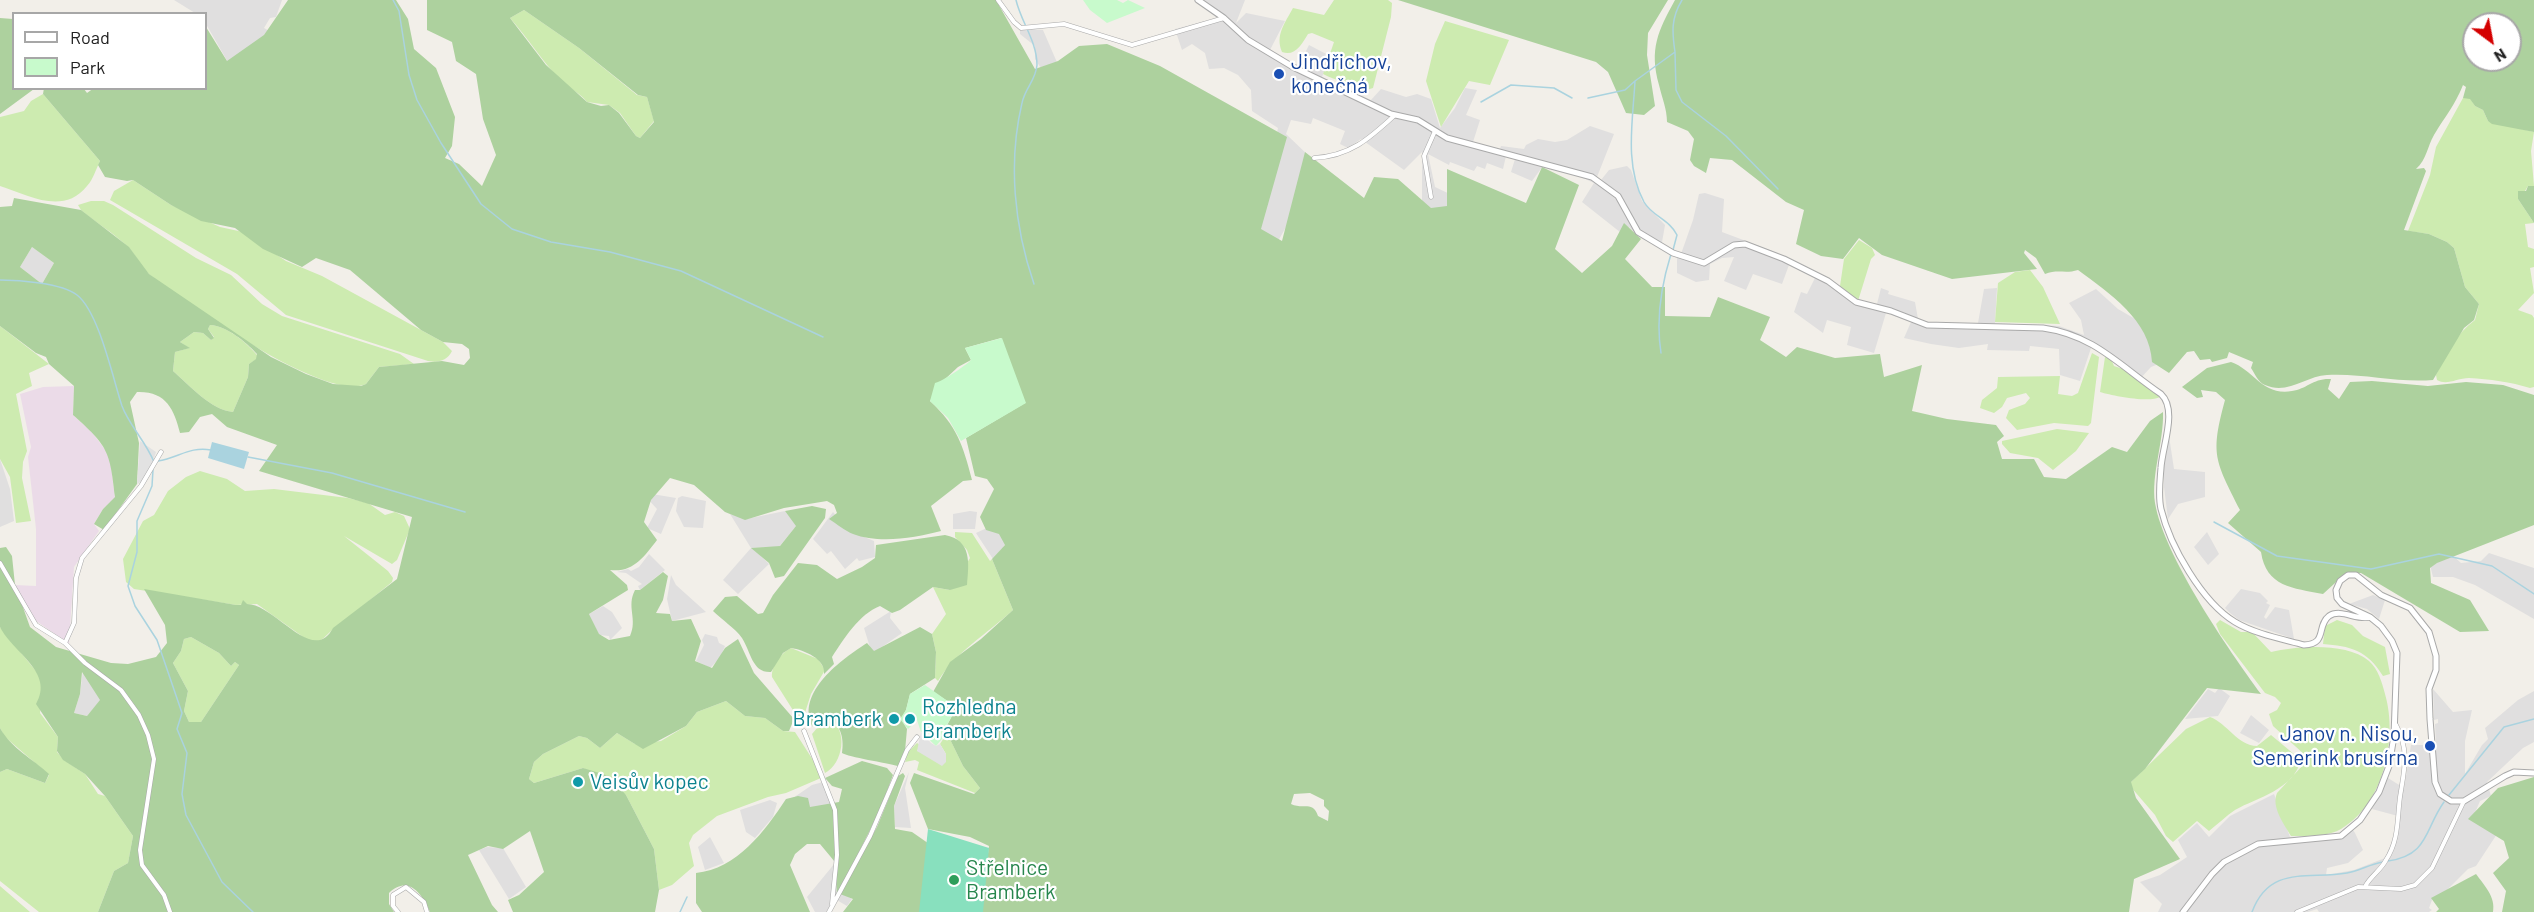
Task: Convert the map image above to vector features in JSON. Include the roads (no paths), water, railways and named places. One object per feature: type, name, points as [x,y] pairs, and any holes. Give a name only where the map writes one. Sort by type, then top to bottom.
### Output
[{"type":"street","points":[[998,0],[1021,28],[1064,24],[1132,45],[1224,18]]},
{"type":"street","points":[[1198,0],[1224,18],[1248,40],[1293,67],[1395,115],[1418,120],[1457,141],[1592,177],[1618,196],[1638,232],[1673,253],[1697,263],[1713,259],[1734,245],[1745,244],[1784,259],[1828,281],[1856,302],[1891,311],[1927,325],[2043,328],[2062,331],[2092,342],[2164,396],[2168,402],[2169,418],[2161,468],[2160,507],[2181,560],[2211,601],[2235,622],[2304,645],[2313,645],[2318,641],[2325,620],[2330,615],[2338,613],[2363,619],[2370,617]]},
{"type":"street","points":[[1314,158],[1341,155],[1356,148],[1395,115]]},
{"type":"street","points":[[1431,197],[1424,156],[1435,131]]},
{"type":"street","points":[[65,643],[74,623],[76,578],[82,558],[141,486],[161,452]]},
{"type":"street","points":[[0,563],[36,625],[65,643],[85,663],[121,690],[139,715],[148,735],[154,759],[140,850],[142,865],[164,896],[170,912]]},
{"type":"street","points":[[2183,912],[2224,862],[2258,844],[2322,839],[2348,832],[2379,792],[2389,766],[2394,723],[2397,653],[2392,641],[2370,617],[2342,604],[2337,598],[2336,590],[2340,581],[2348,575],[2356,575],[2381,595],[2410,608],[2429,632],[2436,656],[2436,670],[2429,688],[2435,782],[2440,794],[2451,801],[2464,801],[2514,772],[2534,773]]},
{"type":"street","points":[[2366,885],[2386,861],[2399,829],[2400,799],[2406,771],[2402,742],[2394,723]]},
{"type":"street","points":[[804,731],[835,810],[837,855],[830,910]]},
{"type":"street","points":[[830,910],[870,836],[907,750],[917,737]]},
{"type":"street","points":[[2297,912],[2366,885],[2401,889],[2415,885],[2433,868],[2464,801]]},
{"type":"street","points":[[398,912],[393,906],[393,895],[406,887],[424,902],[428,912]]},
{"type":"water","points":[[212,442],[249,452],[244,469],[208,458]]},
{"type":"waterway","points":[[393,0],[399,11],[409,75],[417,100],[441,143],[481,204],[512,229],[551,242],[610,252],[681,271],[823,337]]},
{"type":"waterway","points":[[1016,0],[1032,40],[1037,65],[1035,75],[1022,103],[1014,171],[1022,240],[1034,284]]},
{"type":"waterway","points":[[1673,250],[1677,235],[1670,225],[1647,207],[1638,188],[1631,142],[1635,81],[1675,52],[1673,25],[1682,0]]},
{"type":"waterway","points":[[1675,52],[1676,90],[1682,102],[1726,136],[1778,189]]},
{"type":"waterway","points":[[1588,98],[1625,90],[1635,81]]},
{"type":"waterway","points":[[1481,102],[1511,85],[1554,88],[1572,98]]},
{"type":"waterway","points":[[1661,353],[1660,304],[1671,254]]},
{"type":"waterway","points":[[0,280],[51,285],[70,291],[85,304],[99,330],[125,413],[154,462]]},
{"type":"waterway","points":[[158,461],[190,451],[211,450]]},
{"type":"waterway","points":[[248,457],[332,473],[465,512]]},
{"type":"waterway","points":[[153,470],[152,486],[137,521],[137,552],[128,586],[135,606],[157,640],[182,713],[177,729],[187,753],[182,794],[186,815],[222,882],[253,912]]},
{"type":"waterway","points":[[2214,522],[2277,556],[2371,569],[2439,554],[2492,566],[2534,594]]},
{"type":"waterway","points":[[2449,795],[2504,727],[2534,719]]},
{"type":"waterway","points":[[2388,861],[2401,858],[2418,847],[2444,802]]},
{"type":"waterway","points":[[2252,912],[2260,897],[2280,880],[2347,873],[2383,862]]},
{"type":"waterway","points":[[680,912],[687,897]]},
{"type":"place","name":"Jindřichov, konečná","points":[[1279,74]]},
{"type":"place","name":"Bramberk","points":[[894,719]]},
{"type":"place","name":"Rozhledna Bramberk","points":[[910,719]]},
{"type":"place","name":"Janov n. Nisou, Semerink brusírna","points":[[2430,746]]},
{"type":"place","name":"Veisův kopec","points":[[578,782]]},
{"type":"place","name":"Střelnice Bramberk","points":[[954,880]]}]
